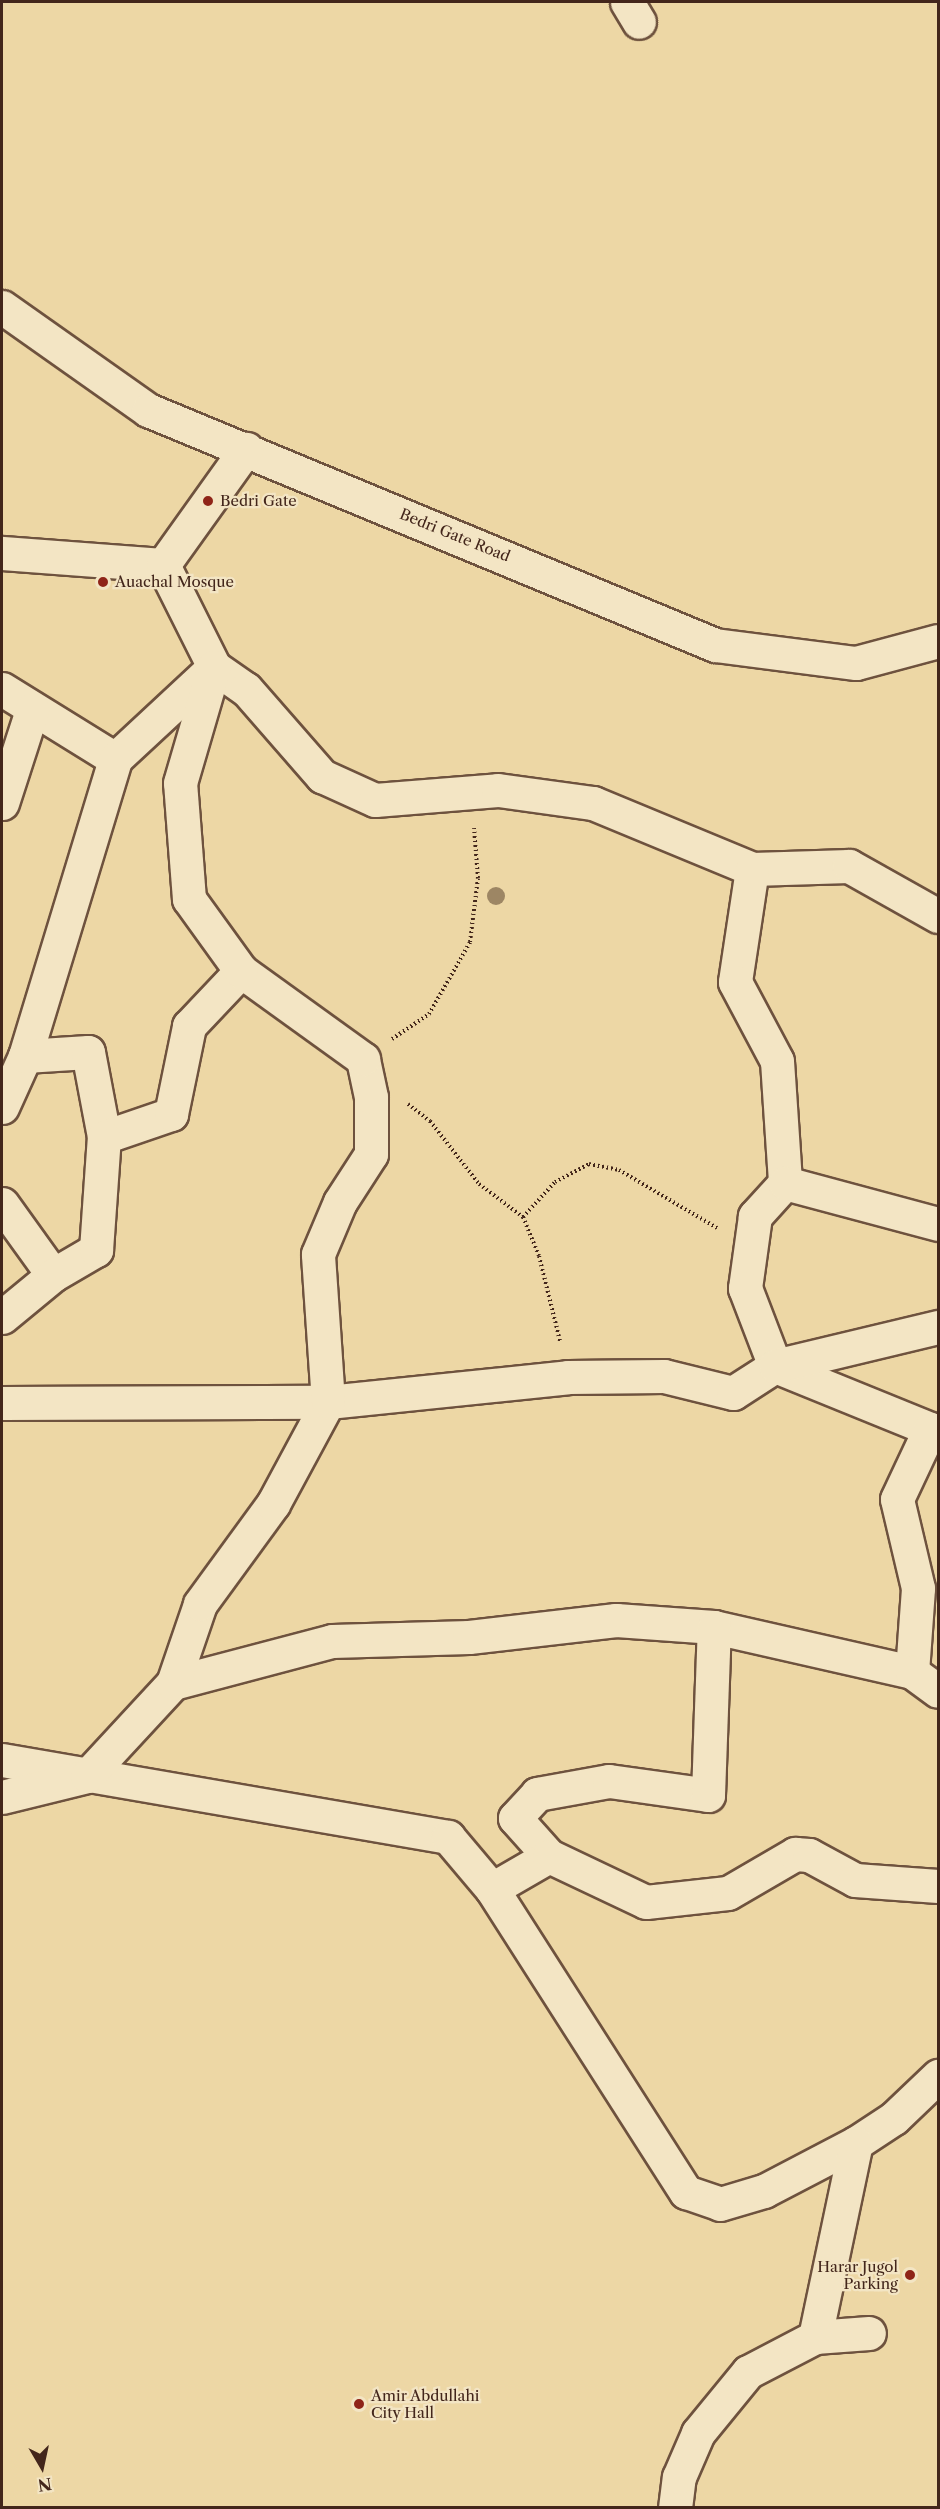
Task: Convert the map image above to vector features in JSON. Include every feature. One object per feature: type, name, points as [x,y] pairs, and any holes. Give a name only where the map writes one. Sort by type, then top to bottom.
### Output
[{"type":"street","name":"Bedri Gate Road","points":[[2,306],[148,410],[715,645],[856,663],[939,641]]},
{"type":"street","points":[[163,565],[246,449]]},
{"type":"street","points":[[2,553],[163,565]]},
{"type":"street","points":[[163,565],[214,666],[246,689],[322,776],[375,800],[498,790],[593,803],[752,869],[849,866],[939,915]]},
{"type":"street","points":[[2,1107],[25,1056],[115,759],[214,666]]},
{"type":"street","points":[[2,1797],[87,1776],[173,1683],[200,1604],[273,1504],[328,1402],[318,1254],[340,1202],[371,1154],[370,1097],[363,1059],[241,971],[189,898],[180,783],[214,666]]},
{"type":"street","points":[[2,689],[32,710],[115,759]]},
{"type":"street","points":[[2,803],[32,710]]},
{"type":"street","points":[[752,869],[735,982],[777,1061],[785,1183],[755,1216],[745,1288],[775,1366],[934,1430],[897,1499],[918,1588],[912,1672]]},
{"type":"street","points":[[104,1137],[171,1114],[189,1026],[241,971]]},
{"type":"street","points":[[2,1317],[53,1275],[96,1250],[104,1137],[88,1052],[25,1056]]},
{"type":"street","points":[[785,1183],[939,1224]]},
{"type":"street","points":[[2,1204],[53,1275]]},
{"type":"street","points":[[2,1403],[328,1402],[568,1377],[664,1377],[734,1393],[775,1366],[939,1327]]},
{"type":"street","points":[[173,1683],[332,1641],[469,1637],[616,1620],[714,1627],[912,1672],[939,1691]]},
{"type":"street","points":[[714,1627],[708,1795],[609,1781],[537,1794],[514,1818],[549,1856],[646,1902],[728,1893],[795,1854],[809,1855],[855,1880],[939,1886]]},
{"type":"street","points":[[2,1760],[448,1837],[492,1889],[686,2192],[720,2204],[764,2191],[856,2143],[894,2118],[939,2076]]},
{"type":"street","points":[[492,1889],[549,1856]]},
{"type":"street","points":[[814,2337],[856,2143]]},
{"type":"street","points":[[675,2508],[679,2477],[698,2433],[748,2372],[814,2337],[869,2333]]},
{"type":"path","points":[[363,1059],[429,1014],[470,942],[478,878],[470,792]]},
{"type":"path","points":[[370,1097],[401,1099],[430,1121],[478,1184],[522,1217],[539,1256],[568,1377]]},
{"type":"path","points":[[522,1217],[555,1182],[589,1164],[620,1170],[751,1249]]},
{"type":"place","name":"Bedri Gate","points":[[208,501]]},
{"type":"place","name":"Auachal Mosque","points":[[103,582]]},
{"type":"place","name":"Harar Jugol Parking","points":[[910,2275]]},
{"type":"place","name":"Amir Abdullahi City Hall","points":[[359,2404]]}]
